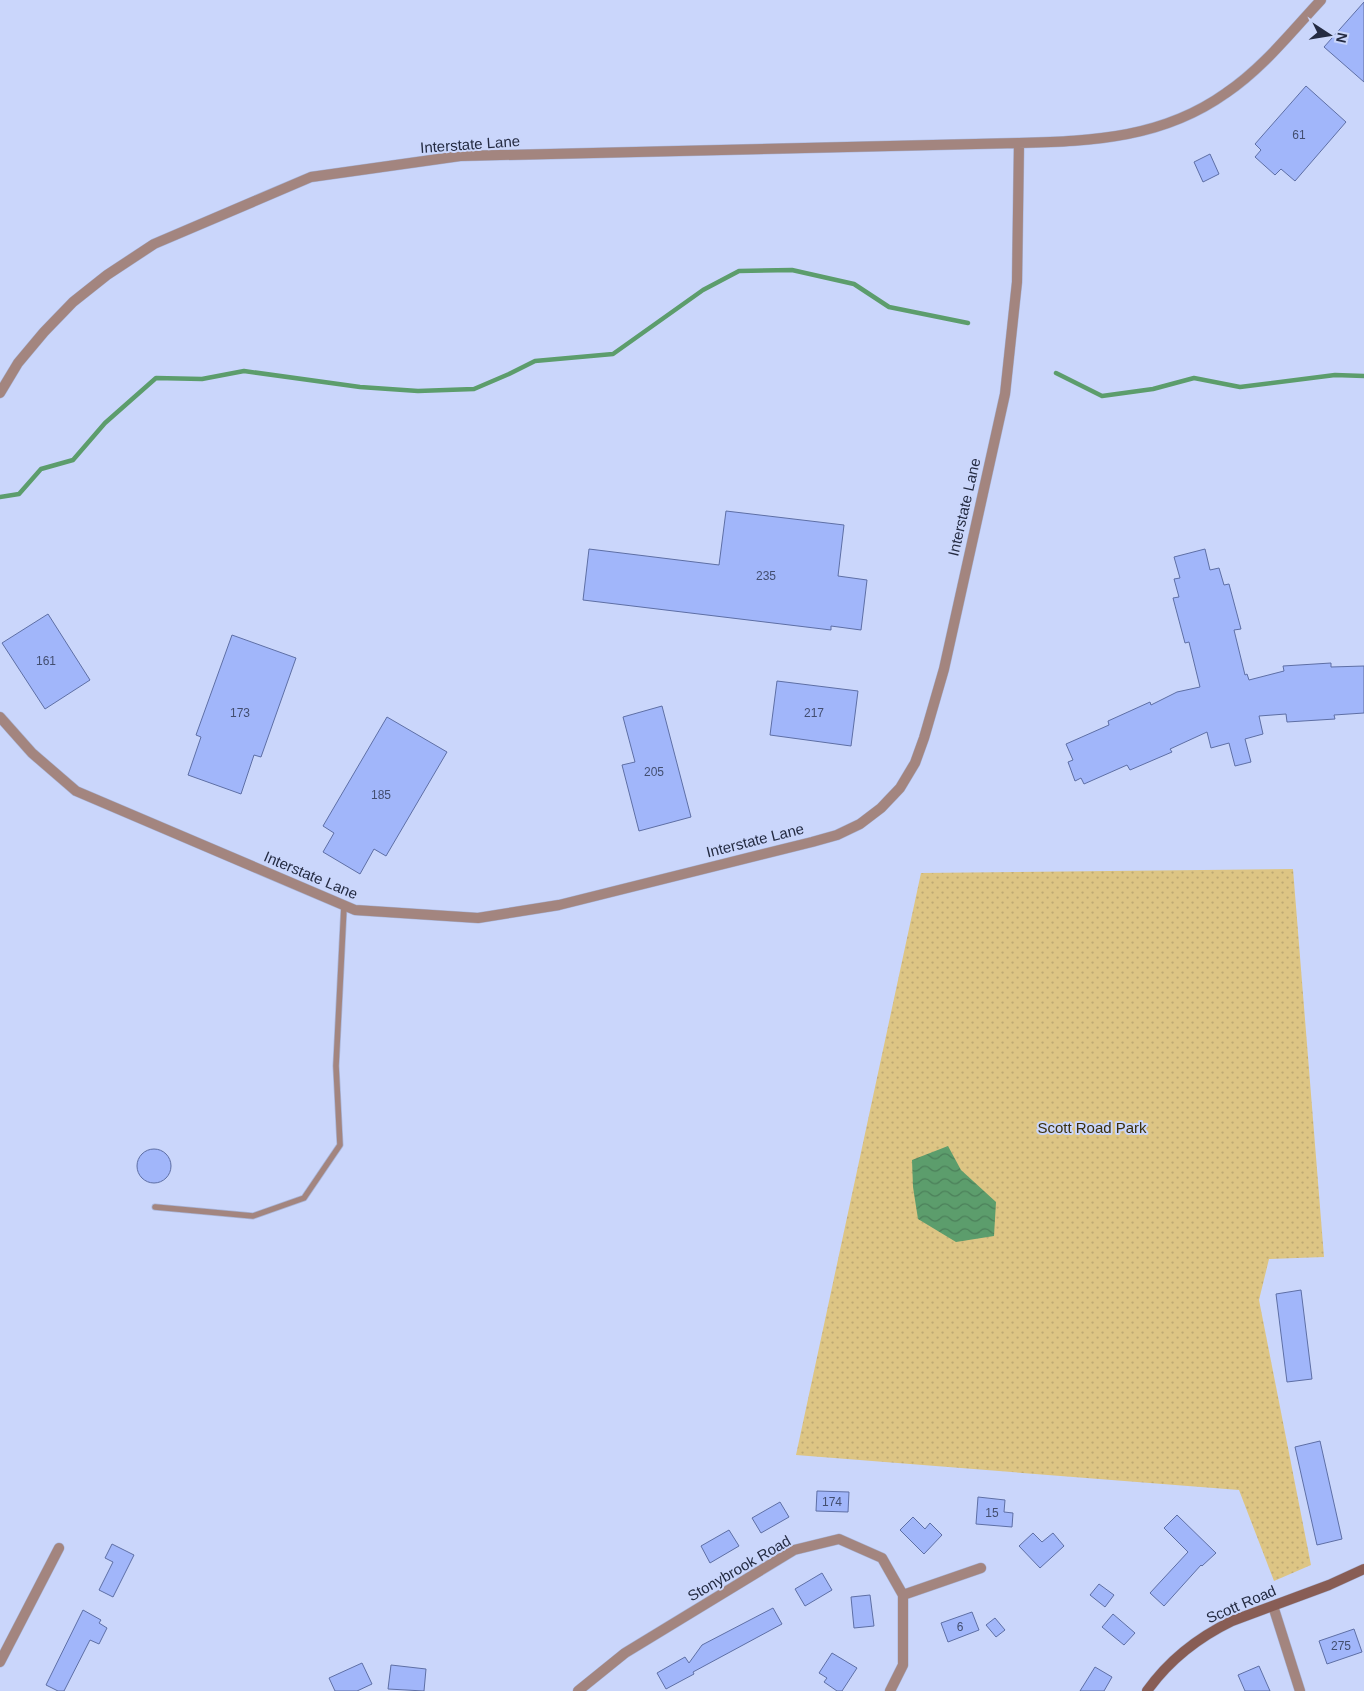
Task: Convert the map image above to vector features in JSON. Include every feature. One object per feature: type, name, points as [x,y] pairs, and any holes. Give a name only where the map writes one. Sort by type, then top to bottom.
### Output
[{"type":"main road","name":"Scott Road","points":[[1147,1691],[1177,1657],[1202,1637],[1232,1621],[1328,1585],[1364,1569]]},
{"type":"street","name":"Interstate Lane","points":[[0,393],[18,363],[44,332],[73,302],[107,275],[154,244],[311,177],[460,156],[1019,143],[1115,137],[1165,125],[1200,110],[1227,93],[1275,51],[1321,0]]},
{"type":"street","name":"Interstate Lane","points":[[0,717],[32,753],[76,791],[355,910],[478,918],[559,905],[836,835],[860,824],[881,808],[900,788],[915,764],[944,668],[972,535],[1005,394],[1017,282],[1019,143]]},
{"type":"street","name":"Stonybrook Road","points":[[578,1691],[625,1653],[794,1550],[839,1538],[882,1558],[903,1595],[903,1665],[890,1691]]},
{"type":"street","points":[[0,1662],[59,1548]]},
{"type":"street","points":[[903,1595],[981,1568]]},
{"type":"street","points":[[1273,1606],[1300,1691]]},
{"type":"lane","points":[[155,1207],[253,1216],[304,1198],[340,1145],[336,1066],[344,906]]},
{"type":"green space","name":"Scott Road Park","points":[[1293,869],[1324,1257],[1269,1259],[1259,1300],[1311,1565],[1274,1581],[1239,1490],[796,1455],[921,873]]},
{"type":"water","points":[[948,1146],[961,1170],[996,1202],[994,1236],[956,1242],[918,1219],[913,1187],[912,1160]]},
{"type":"building","points":[[1364,2],[1364,82],[1324,47]]},
{"type":"building","points":[[1306,86],[1346,122],[1295,181],[1281,169],[1275,175],[1255,157],[1261,150],[1255,144]]},
{"type":"building","points":[[1210,154],[1219,174],[1203,182],[1194,162]]},
{"type":"building","points":[[726,511],[844,525],[838,576],[867,580],[861,630],[831,626],[831,630],[583,600],[589,549],[719,565]]},
{"type":"building","points":[[1205,549],[1210,570],[1219,568],[1224,585],[1229,584],[1241,629],[1234,630],[1245,675],[1247,674],[1249,680],[1284,671],[1283,666],[1331,663],[1331,667],[1364,666],[1364,713],[1334,715],[1335,719],[1287,722],[1286,714],[1259,716],[1263,734],[1245,739],[1251,762],[1235,766],[1229,743],[1211,748],[1207,732],[1170,749],[1172,752],[1130,770],[1127,765],[1084,784],[1081,778],[1075,781],[1068,762],[1073,760],[1066,744],[1109,725],[1108,721],[1150,702],[1151,705],[1177,692],[1200,687],[1189,642],[1185,643],[1173,598],[1179,597],[1174,579],[1180,578],[1174,557]]},
{"type":"building","points":[[48,614],[90,680],[45,709],[2,643]]},
{"type":"building","points":[[232,635],[296,658],[261,757],[254,755],[241,794],[188,775],[201,737],[196,735]]},
{"type":"building","points":[[777,681],[858,691],[851,746],[770,735]]},
{"type":"building","points":[[662,706],[691,817],[639,831],[622,765],[635,762],[623,717]]},
{"type":"building","points":[[387,717],[447,752],[386,856],[374,849],[360,874],[323,852],[334,833],[323,826]]},
{"type":"building","points":[[154,1149],[166,1154],[171,1166],[166,1178],[154,1183],[142,1178],[137,1166],[142,1154]]},
{"type":"building","points":[[1301,1290],[1312,1379],[1287,1382],[1276,1294]]},
{"type":"building","points":[[1320,1441],[1342,1539],[1317,1545],[1295,1447]]},
{"type":"building","points":[[817,1491],[849,1492],[848,1512],[816,1511]]},
{"type":"building","points":[[978,1497],[1005,1500],[1004,1512],[1013,1513],[1012,1527],[976,1524]]},
{"type":"building","points":[[780,1502],[789,1517],[761,1533],[752,1518]]},
{"type":"building","points":[[1177,1515],[1216,1553],[1201,1565],[1164,1606],[1150,1593],[1188,1552],[1164,1528]]},
{"type":"building","points":[[913,1517],[925,1529],[930,1523],[942,1535],[924,1554],[900,1530]]},
{"type":"building","points":[[729,1530],[739,1546],[710,1563],[701,1546]]},
{"type":"building","points":[[1033,1533],[1042,1542],[1053,1533],[1064,1546],[1040,1568],[1019,1546]]},
{"type":"building","points":[[112,1544],[134,1555],[113,1597],[99,1590],[113,1562],[105,1558]]},
{"type":"building","points":[[822,1573],[832,1590],[805,1606],[795,1589]]},
{"type":"building","points":[[1099,1584],[1114,1595],[1105,1607],[1090,1595]]},
{"type":"building","points":[[870,1595],[874,1626],[854,1628],[851,1597]]},
{"type":"building","points":[[773,1608],[782,1624],[693,1672],[694,1674],[666,1689],[657,1673],[685,1657],[689,1663],[702,1645]]},
{"type":"building","points":[[83,1610],[101,1620],[99,1623],[107,1628],[99,1644],[90,1640],[64,1691],[58,1691],[46,1685]]},
{"type":"building","points":[[972,1612],[979,1630],[948,1642],[941,1623]]},
{"type":"building","points":[[1113,1614],[1135,1633],[1124,1645],[1102,1627]]},
{"type":"building","points":[[995,1618],[1005,1630],[996,1637],[986,1625]]},
{"type":"building","points":[[1354,1629],[1362,1652],[1327,1664],[1319,1641]]},
{"type":"building","points":[[832,1653],[857,1668],[842,1691],[837,1691],[824,1682],[827,1678],[819,1673]]},
{"type":"building","points":[[362,1663],[372,1684],[357,1691],[335,1691],[329,1678]]},
{"type":"building","points":[[391,1665],[426,1669],[424,1691],[388,1689]]},
{"type":"building","points":[[1259,1666],[1270,1691],[1245,1691],[1238,1675]]},
{"type":"building","points":[[1095,1667],[1112,1677],[1104,1691],[1080,1691]]},
{"type":"waterway","points":[[0,497],[19,494],[41,469],[73,460],[105,423],[156,378],[202,379],[244,371],[360,387],[418,391],[474,389],[535,361],[613,354],[703,290],[739,271],[792,270],[854,284],[889,307],[968,323]]},
{"type":"waterway","points":[[1056,373],[1102,396],[1153,389],[1194,378],[1240,387],[1335,375],[1364,376]]}]
